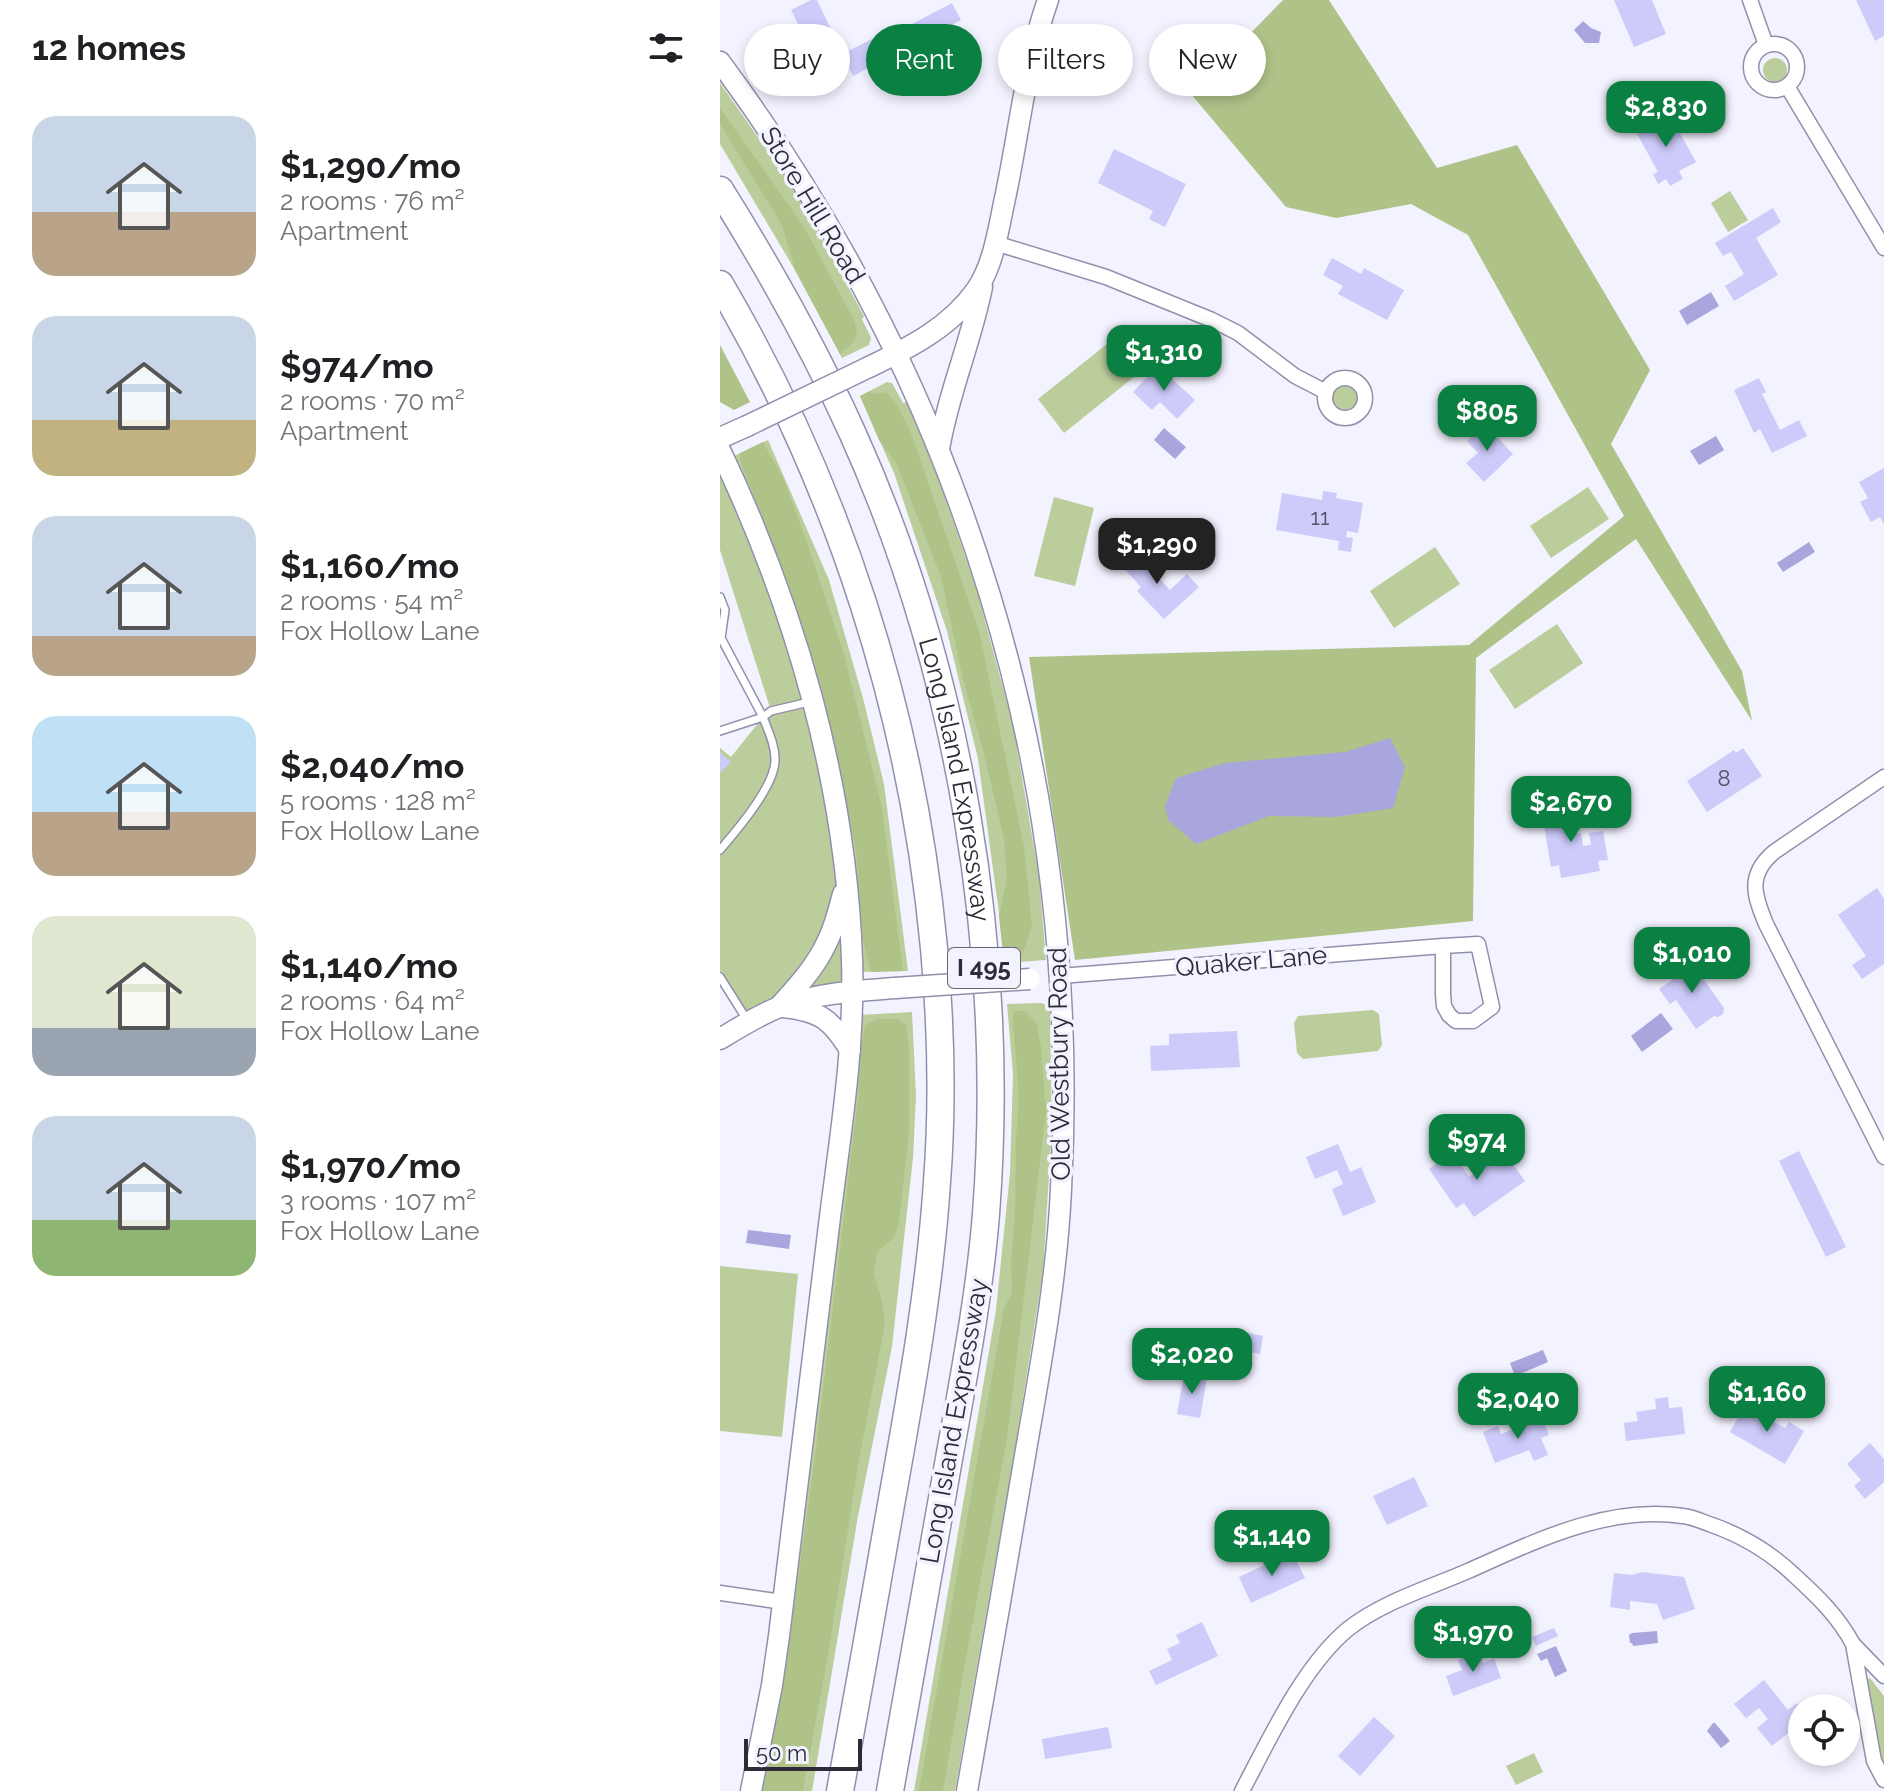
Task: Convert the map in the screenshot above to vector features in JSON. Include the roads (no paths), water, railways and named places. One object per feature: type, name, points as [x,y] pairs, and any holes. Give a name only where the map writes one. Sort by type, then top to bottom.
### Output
[{"type":"highway","name":"Long Island Expressway","points":[[720,190],[805,334],[854,435],[895,541],[945,702],[967,815],[982,929],[990,1101],[982,1259],[890,1791]]},
{"type":"highway","name":"Long Island Expressway","points":[[720,284],[764,364],[811,464],[833,516],[870,623],[912,787],[929,898],[939,1006],[938,1178],[926,1293],[910,1400],[840,1791]]},
{"type":"main road","points":[[939,449],[943,423],[974,326],[995,243],[1033,46],[1048,0]]},
{"type":"main road","name":"Store Hill Road","points":[[720,62],[772,134],[810,194],[857,275],[897,354]]},
{"type":"main road","points":[[720,438],[920,341],[944,324],[975,292],[985,276]]},
{"type":"main road","name":"Old Westbury Road","points":[[897,354],[958,499],[1003,639],[1025,730],[1047,851],[1060,976],[1063,1153],[1053,1279],[1038,1383],[967,1791]]},
{"type":"main road","points":[[720,450],[774,579],[812,701],[829,773],[847,883],[853,991],[842,1133],[783,1602],[772,1685],[751,1791]]},
{"type":"main road","points":[[779,1007],[825,947],[847,883]]},
{"type":"main road","points":[[720,1039],[779,1007],[814,997],[853,991],[1060,976]]},
{"type":"main road","points":[[779,1007],[805,1011],[829,1021],[850,1050]]},
{"type":"street","points":[[1750,0],[1766,45]]},
{"type":"street","points":[[1766,45],[1780,45],[1792,53],[1797,67],[1793,81],[1787,86],[1780,90],[1765,89],[1753,78],[1751,66],[1754,55],[1766,45]]},
{"type":"street","points":[[1787,86],[1884,248]]},
{"type":"street","points":[[995,243],[1106,277],[1212,320],[1238,333],[1295,376],[1326,392]]},
{"type":"street","points":[[1884,777],[1774,852],[1761,866],[1754,884],[1766,924],[1884,1157]]},
{"type":"street","name":"Quaker Lane","points":[[1060,976],[1443,946],[1478,944],[1492,1007],[1473,1021],[1456,1021],[1444,1006],[1443,946]]},
{"type":"street","points":[[1242,1791],[1307,1676],[1350,1628],[1385,1607],[1523,1547],[1596,1520],[1622,1515],[1649,1513],[1686,1516],[1734,1533],[1779,1560],[1829,1608],[1853,1644],[1884,1676]]},
{"type":"street","points":[[720,1593],[783,1602]]},
{"type":"street","points":[[1853,1644],[1874,1761],[1884,1780]]},
{"type":"lane","points":[[720,597],[725,610],[720,637],[763,717],[773,742],[776,762],[757,803],[720,850]]},
{"type":"lane","points":[[720,731],[763,717],[771,711],[812,701]]},
{"type":"lane","points":[[720,977],[748,1022]]}]
